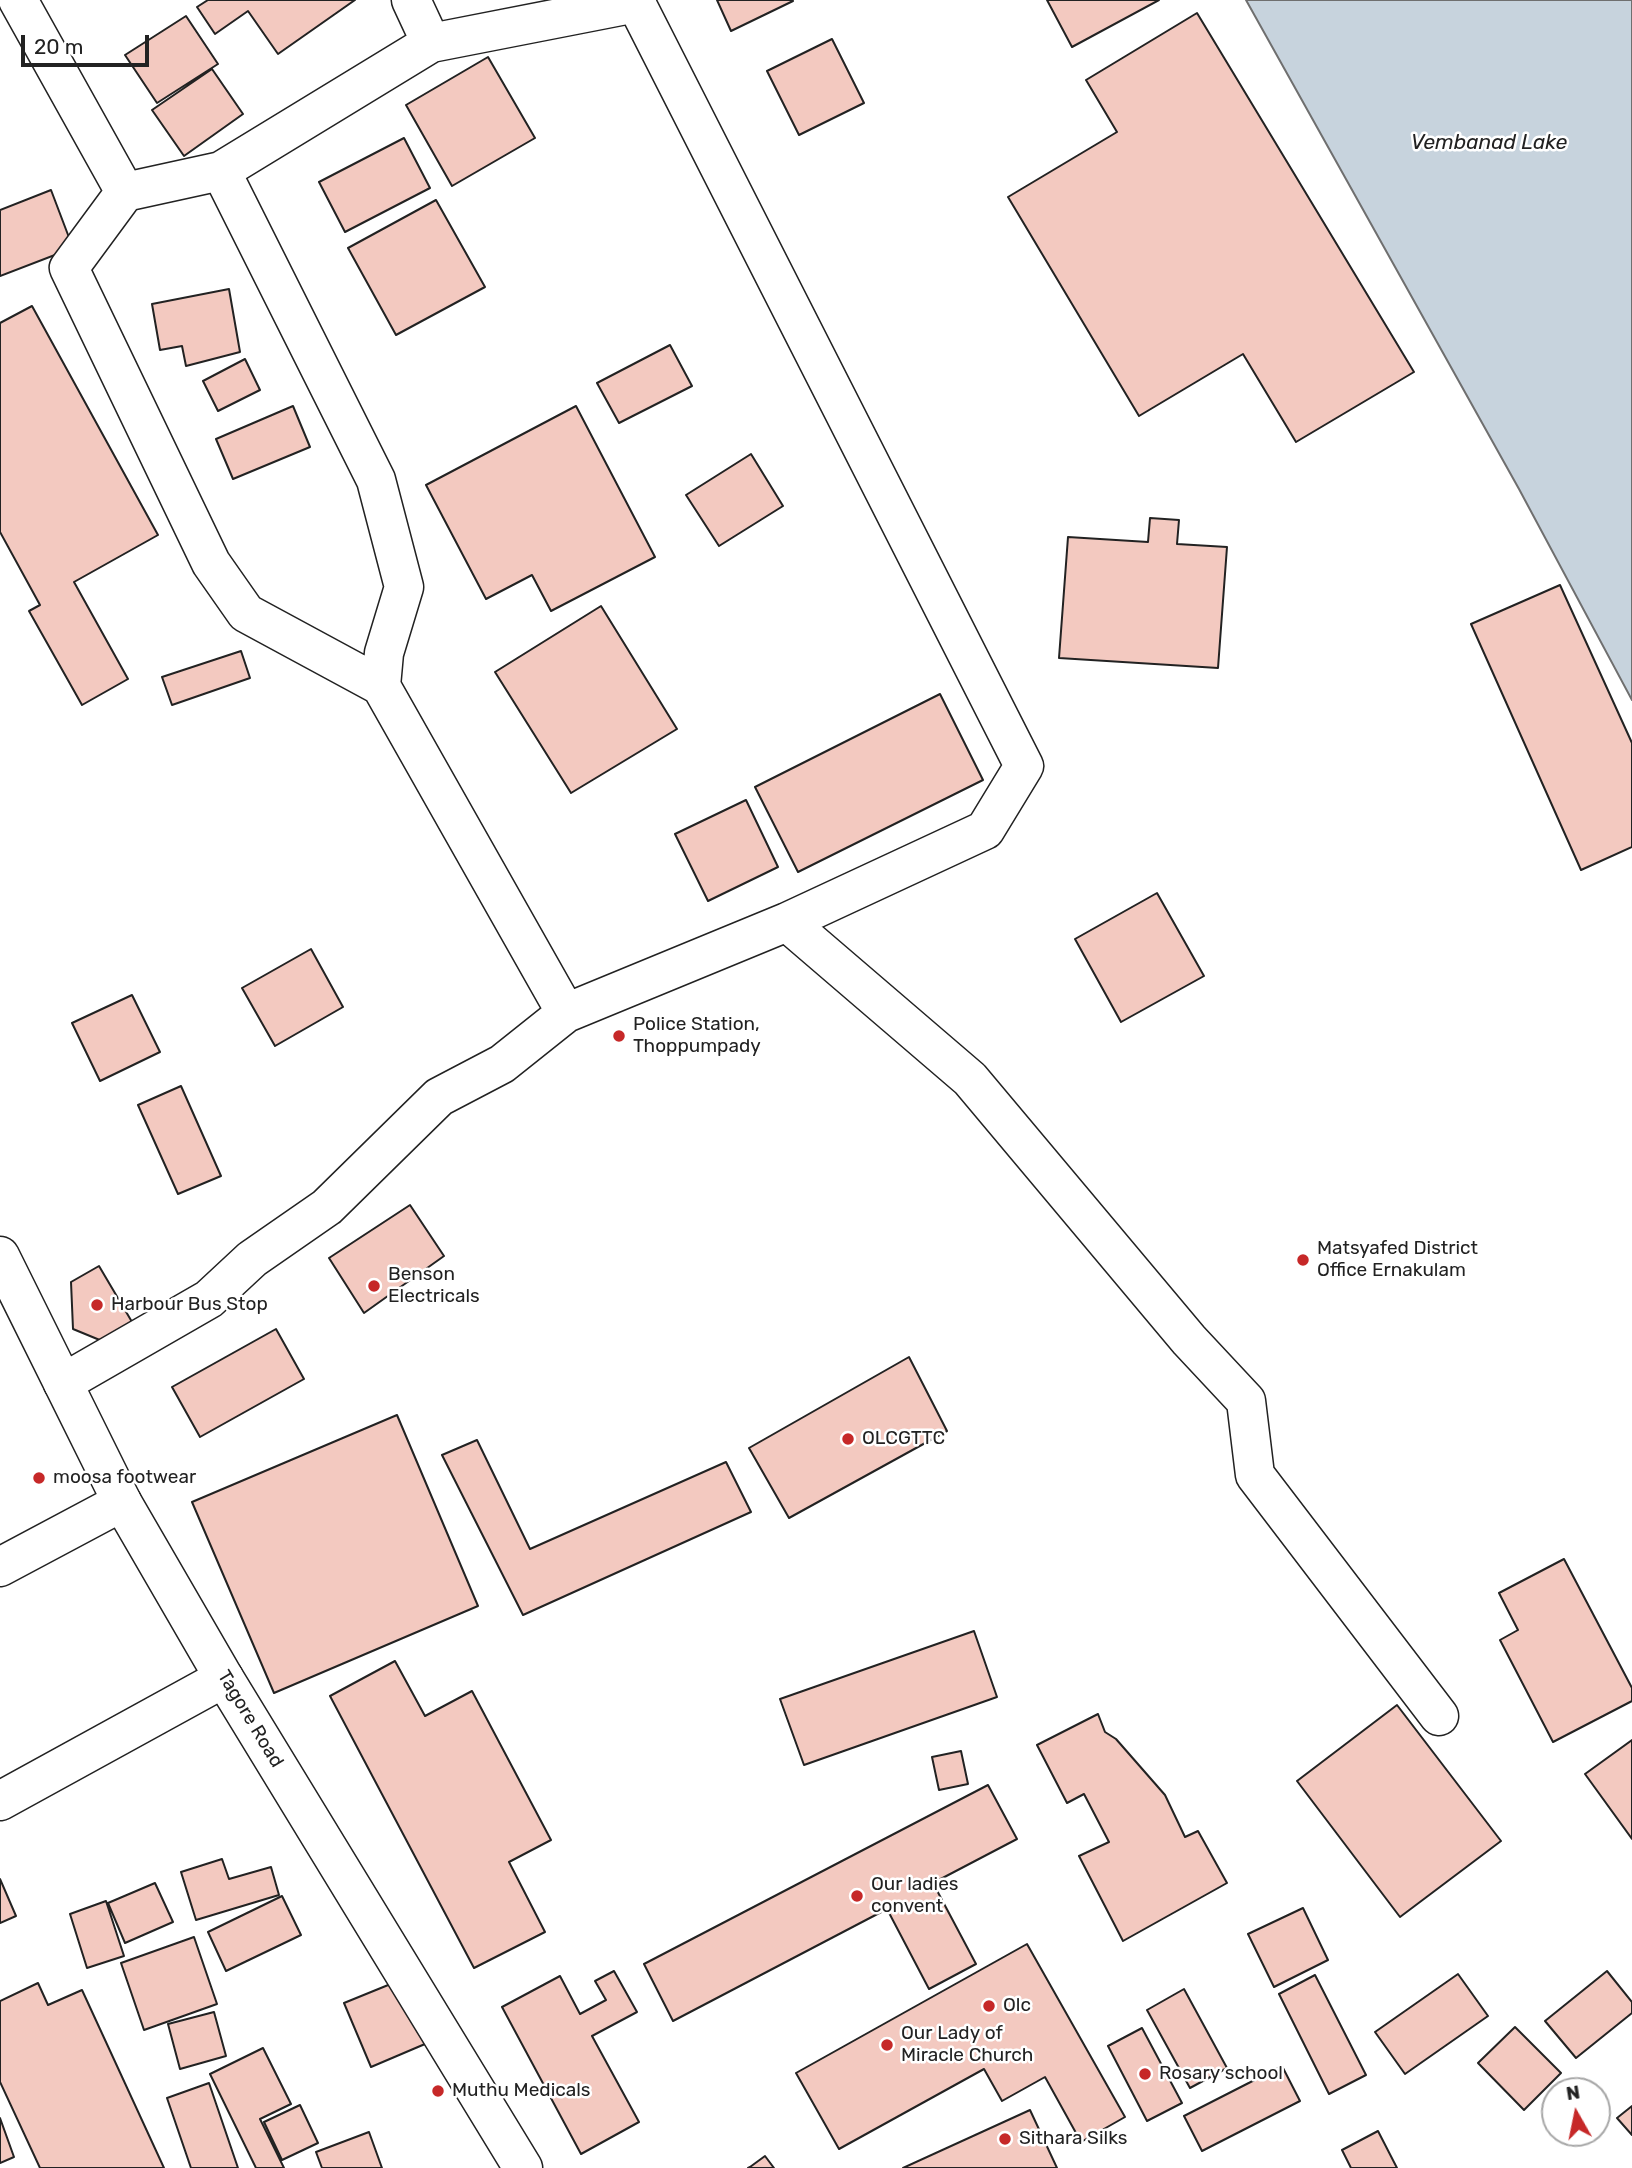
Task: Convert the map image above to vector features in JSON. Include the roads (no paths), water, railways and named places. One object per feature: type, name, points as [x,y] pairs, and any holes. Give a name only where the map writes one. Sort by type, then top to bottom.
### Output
[{"type":"street","points":[[18,0],[125,192]]},
{"type":"street","points":[[411,0],[430,43]]},
{"type":"street","points":[[63,1383],[209,1298],[252,1259],[347,1190],[439,1097],[502,1064],[566,1013],[787,922],[985,830],[1024,766],[636,3],[430,43],[221,171],[125,192],[69,268],[211,563],[246,613],[381,686],[566,1013]]},
{"type":"street","points":[[221,171],[376,480],[404,587],[384,653],[381,686]]},
{"type":"street","points":[[787,922],[970,1079],[1189,1340],[1246,1401],[1255,1475],[1440,1716]]},
{"type":"street","name":"Tagore Road","points":[[0,1256],[122,1502],[224,1678],[523,2168]]},
{"type":"street","points":[[0,1567],[122,1502]]},
{"type":"street","points":[[0,1801],[224,1678]]},
{"type":"water","name":"Vembanad Lake","points":[[1246,0],[1632,0],[1632,700],[1519,489]]},
{"type":"place","name":"Police Station, Thoppumpady","points":[[619,1036]]},
{"type":"place","name":"Matsyafed District Office Ernakulam","points":[[1303,1260]]},
{"type":"place","name":"Benson Electricals","points":[[374,1286]]},
{"type":"place","name":"Harbour Bus Stop","points":[[97,1305]]},
{"type":"place","name":"OLCGTTC","points":[[848,1439]]},
{"type":"place","name":"moosa footwear","points":[[39,1478]]},
{"type":"place","name":"Our ladies convent","points":[[857,1896]]},
{"type":"place","name":"Olc","points":[[989,2006]]},
{"type":"place","name":"Our Lady of Miracle Church","points":[[887,2045]]},
{"type":"place","name":"Rosary school","points":[[1145,2074]]},
{"type":"place","name":"Muthu Medicals","points":[[438,2091]]},
{"type":"place","name":"Sithara Silks","points":[[1005,2139]]}]
